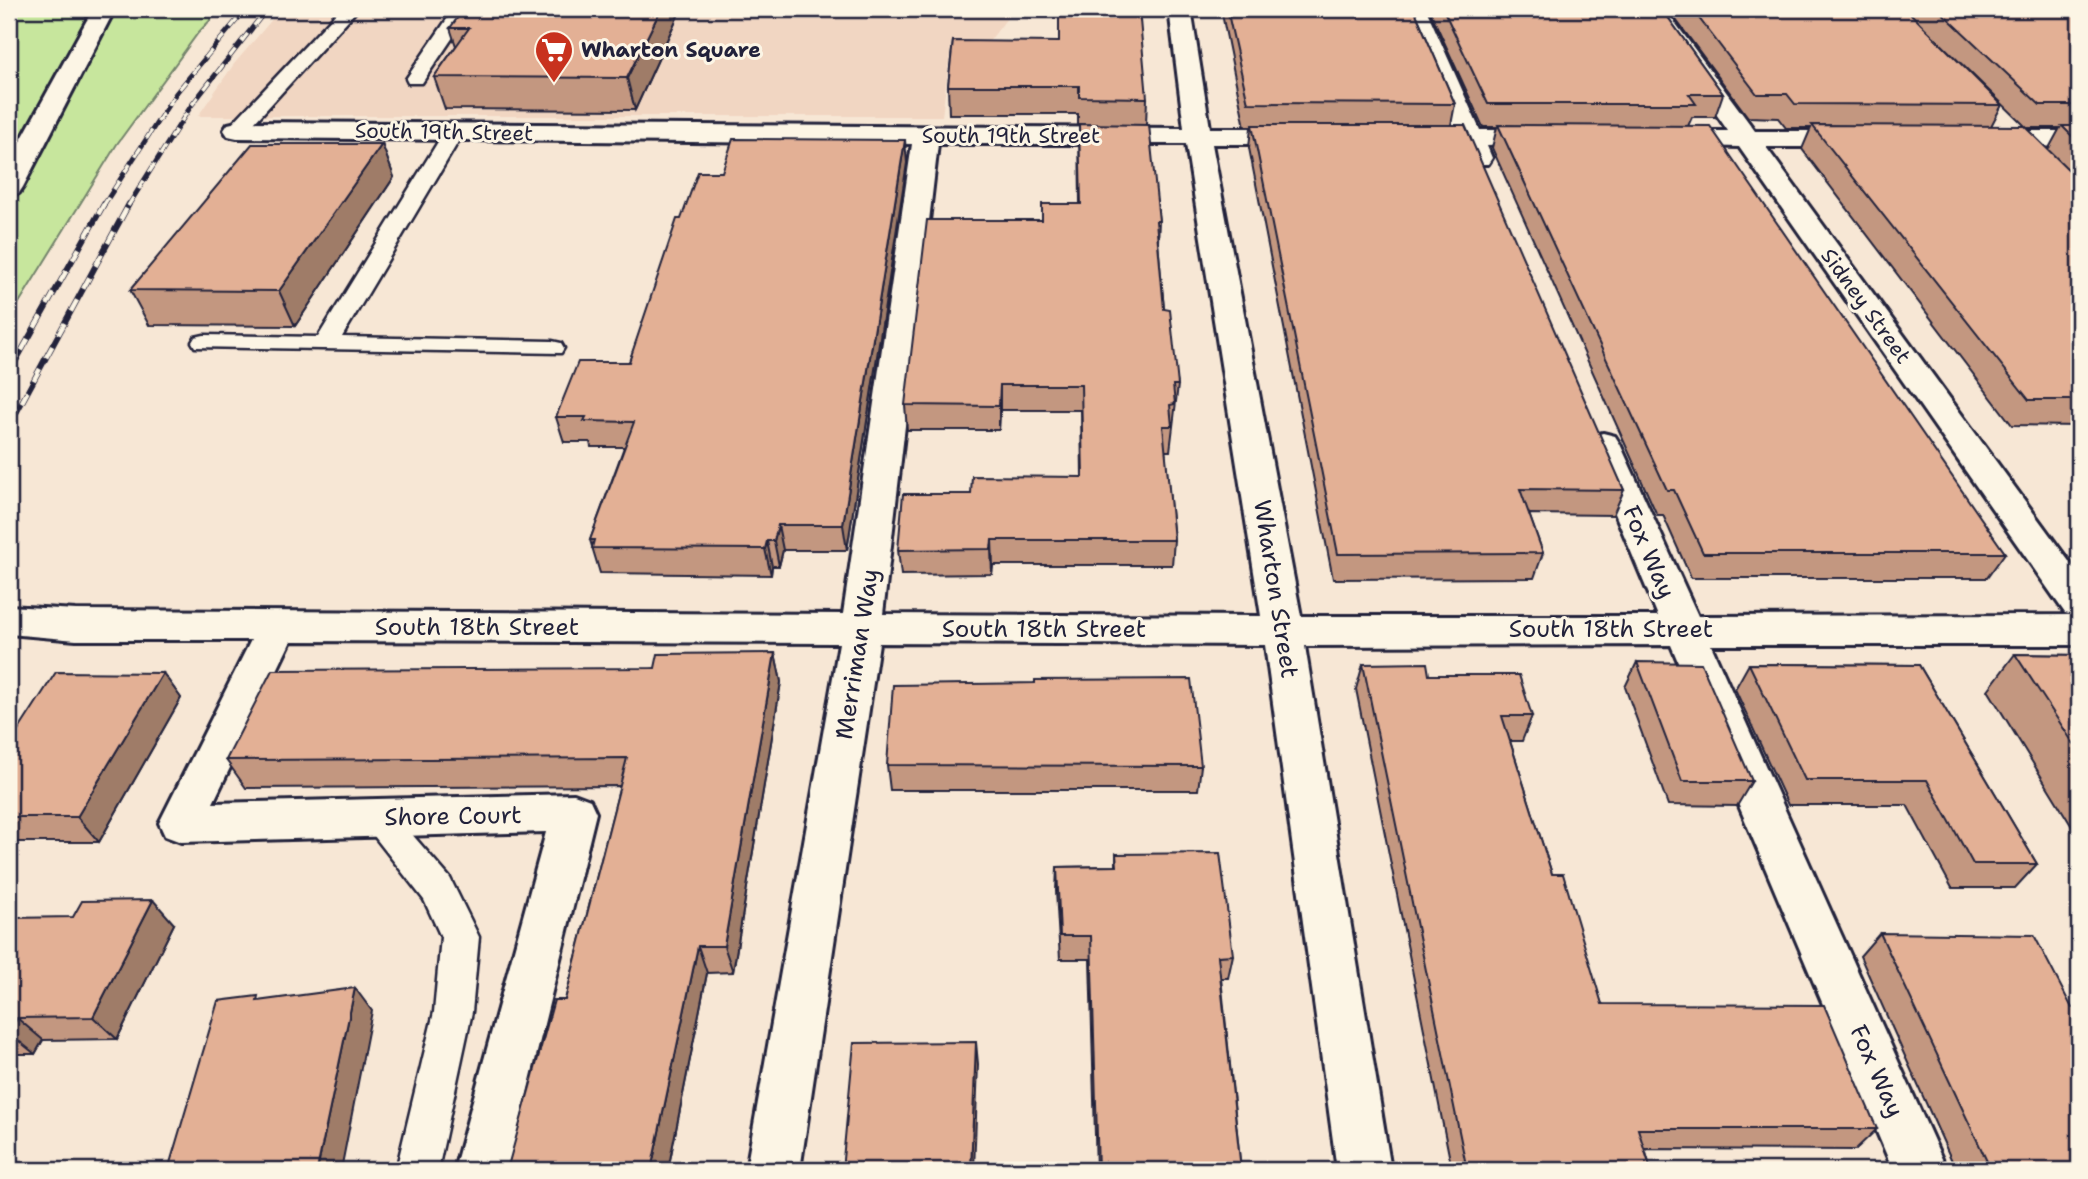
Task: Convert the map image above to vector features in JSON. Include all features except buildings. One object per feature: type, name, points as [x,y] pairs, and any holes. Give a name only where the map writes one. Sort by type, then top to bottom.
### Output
[{"type":"street","points":[[9,187],[104,9]]},
{"type":"street","name":"Wharton Street","points":[[1180,9],[1198,136],[1283,630],[1364,1170]]},
{"type":"street","points":[[1415,9],[1492,188]]},
{"type":"street","name":"Sidney Street","points":[[1654,9],[2079,603]]},
{"type":"street","points":[[1993,111],[2040,159]]},
{"type":"street","name":"South 19th Street","points":[[237,130],[926,136],[1322,136]]},
{"type":"street","name":"Merriman Way","points":[[773,1170],[862,629],[926,136]]},
{"type":"street","points":[[1390,137],[1567,138]]},
{"type":"street","points":[[1636,138],[1884,139]]},
{"type":"street","points":[[1966,139],[2079,139]]},
{"type":"street","name":"Fox Way","points":[[1590,415],[1920,1170]]},
{"type":"street","name":"South 18th Street","points":[[9,620],[76,625],[862,629],[2079,630]]},
{"type":"street","name":"Shore Court","points":[[278,626],[181,823],[574,813],[481,1170]]},
{"type":"lane","points":[[237,130],[349,9]]},
{"type":"lane","points":[[415,79],[463,9]]},
{"type":"lane","points":[[326,344],[454,132]]},
{"type":"lane","points":[[204,342],[552,348]]},
{"type":"lane","points":[[377,818],[437,889],[460,937],[453,1012],[417,1170]]},
{"type":"shaded area","points":[[281,9],[1014,9],[985,47],[951,47],[942,116],[198,116],[234,64]]},
{"type":"green space","points":[[9,9],[221,9],[198,33],[117,144],[9,319]]},
{"type":"railway","points":[[103,206],[176,93],[246,9]]},
{"type":"railway","points":[[128,206],[191,106],[267,9]]},
{"type":"railway","points":[[9,373],[104,204]]},
{"type":"railway","points":[[9,426],[129,204]]},
{"type":"place","name":"Wharton Square","points":[[554,84]]}]
